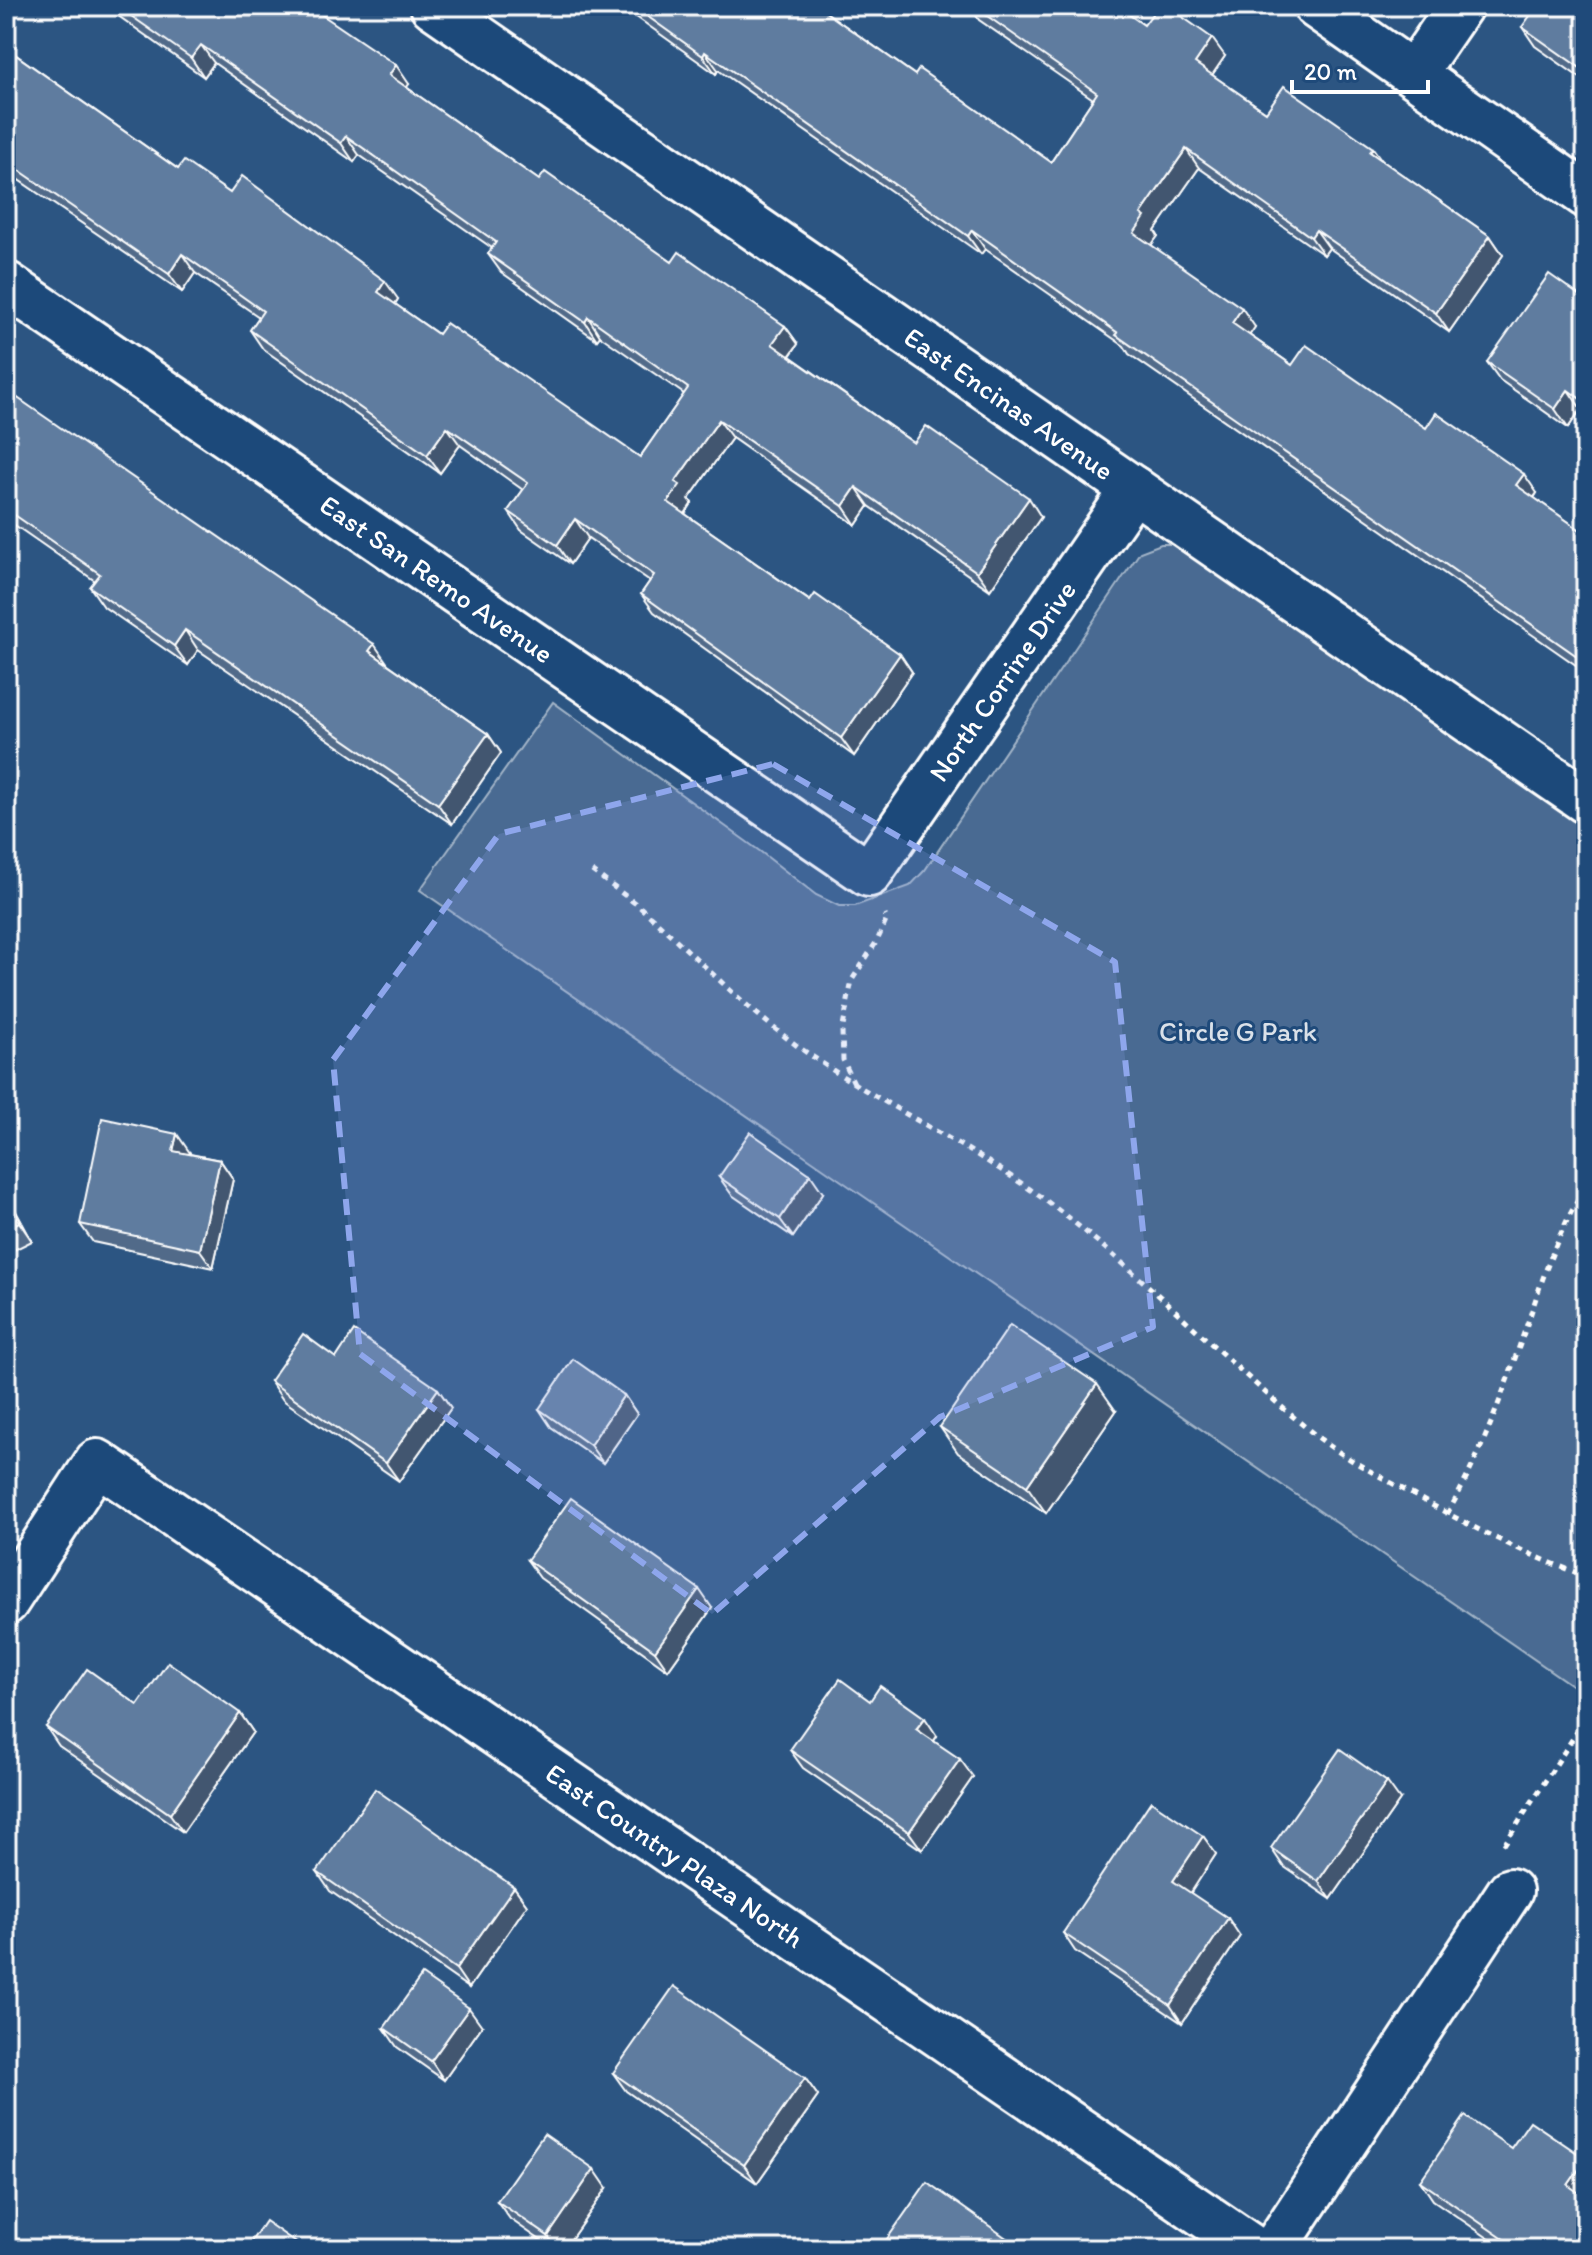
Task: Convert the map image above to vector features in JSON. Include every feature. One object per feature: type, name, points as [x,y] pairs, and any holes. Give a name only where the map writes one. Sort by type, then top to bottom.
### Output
[{"type":"street","name":"East Encinas Avenue","points":[[433,6],[1586,801]]},
{"type":"street","points":[[1316,6],[1586,195]]},
{"type":"street","points":[[1414,73],[1460,6]]},
{"type":"street","name":"East San Remo Avenue","points":[[6,284],[869,874]]},
{"type":"street","name":"North Corrine Drive","points":[[869,874],[1134,489]]},
{"type":"street","name":"East Country Plaza North","points":[[6,1602],[97,1462],[1255,2248]]},
{"type":"street","points":[[1255,2248],[1310,2190],[1510,1891]]},
{"type":"path","points":[[592,871],[640,908],[720,984],[801,1049],[1047,1201],[1111,1253],[1316,1436],[1382,1478],[1477,1531],[1586,1576]]},
{"type":"path","points":[[855,1084],[843,1060],[842,1032],[852,980],[887,919],[869,874]]},
{"type":"path","points":[[1447,1514],[1481,1449],[1552,1252],[1569,1213],[1586,1187]]},
{"type":"highlighted area","points":[[773,764],[1115,962],[1153,1327],[940,1417],[712,1614],[360,1354],[333,1060],[499,834]]},
{"type":"green space","name":"Circle G Park","points":[[1161,544],[1182,544],[1586,820],[1586,1695],[420,890],[553,702],[816,895],[839,906],[855,906],[910,886],[925,870],[1140,552]]},
{"type":"building","points":[[117,6],[309,6],[396,65],[389,75],[539,180],[545,172],[672,262],[679,252],[785,326],[772,344],[914,443],[926,426],[1029,498],[977,572],[856,487],[843,506],[719,420],[675,482],[680,485],[668,502],[810,601],[815,594],[900,654],[841,738],[641,594],[654,575],[575,519],[557,545],[508,511],[528,483],[447,427],[427,455],[250,330],[263,311],[182,254],[169,274],[6,161],[6,48],[178,169],[184,161],[230,193],[242,176],[385,281],[378,292],[438,334],[446,323],[640,457],[688,388],[588,317],[585,322],[488,254],[496,242],[346,136],[341,143],[201,45],[191,58]]},
{"type":"building","points":[[633,6],[817,6],[915,75],[919,69],[1051,162],[1097,93],[973,6],[1117,6],[1144,25],[1158,6],[1167,6],[1212,38],[1195,63],[1266,112],[1284,86],[1373,148],[1370,152],[1490,236],[1436,313],[1316,230],[1311,237],[1186,149],[1141,214],[1145,217],[1134,233],[1242,308],[1232,323],[1292,365],[1306,345],[1426,428],[1436,413],[1524,474],[1516,485],[1586,534],[1586,652],[1582,649],[1577,656],[1116,335],[1118,333],[972,230],[968,236],[705,52],[703,56]]},
{"type":"building","points":[[1537,6],[1586,6],[1586,72],[1522,27]]},
{"type":"building","points":[[1549,274],[1586,300],[1586,403],[1568,390],[1555,409],[1487,362]]},
{"type":"building","points":[[6,390],[374,644],[369,651],[488,734],[438,804],[185,630],[174,646],[90,587],[100,574],[6,509]]},
{"type":"building","points":[[102,1118],[177,1134],[173,1151],[220,1160],[200,1250],[80,1224]]},
{"type":"building","points":[[750,1132],[810,1174],[780,1219],[719,1177]]},
{"type":"building","points":[[6,1198],[19,1222],[6,1229]]},
{"type":"building","points":[[1010,1325],[1097,1384],[1027,1486],[940,1427]]},
{"type":"building","points":[[354,1331],[438,1389],[386,1463],[270,1381],[303,1334],[336,1358]]},
{"type":"building","points":[[573,1359],[624,1395],[590,1445],[539,1409]]},
{"type":"building","points":[[571,1498],[699,1589],[655,1651],[527,1560]]},
{"type":"building","points":[[168,1662],[240,1713],[170,1814],[46,1727],[87,1669],[138,1705]]},
{"type":"building","points":[[840,1679],[870,1701],[880,1686],[925,1718],[916,1729],[960,1759],[909,1832],[790,1750]]},
{"type":"building","points":[[1340,1749],[1387,1782],[1318,1881],[1271,1848]]},
{"type":"building","points":[[375,1789],[514,1887],[456,1969],[317,1872]]},
{"type":"building","points":[[1151,1801],[1203,1836],[1173,1881],[1228,1918],[1170,2005],[1063,1933]]},
{"type":"building","points":[[422,1975],[469,2008],[431,2061],[384,2028]]},
{"type":"building","points":[[674,1986],[805,2078],[744,2165],[613,2073]]},
{"type":"building","points":[[1465,2116],[1511,2148],[1530,2121],[1586,2159],[1568,2185],[1586,2198],[1586,2249],[1518,2249],[1420,2181]]},
{"type":"building","points":[[544,2134],[594,2169],[548,2236],[497,2201]]},
{"type":"building","points":[[927,2182],[1022,2249],[880,2249]]},
{"type":"building","points":[[265,2221],[305,2249],[246,2249]]}]
